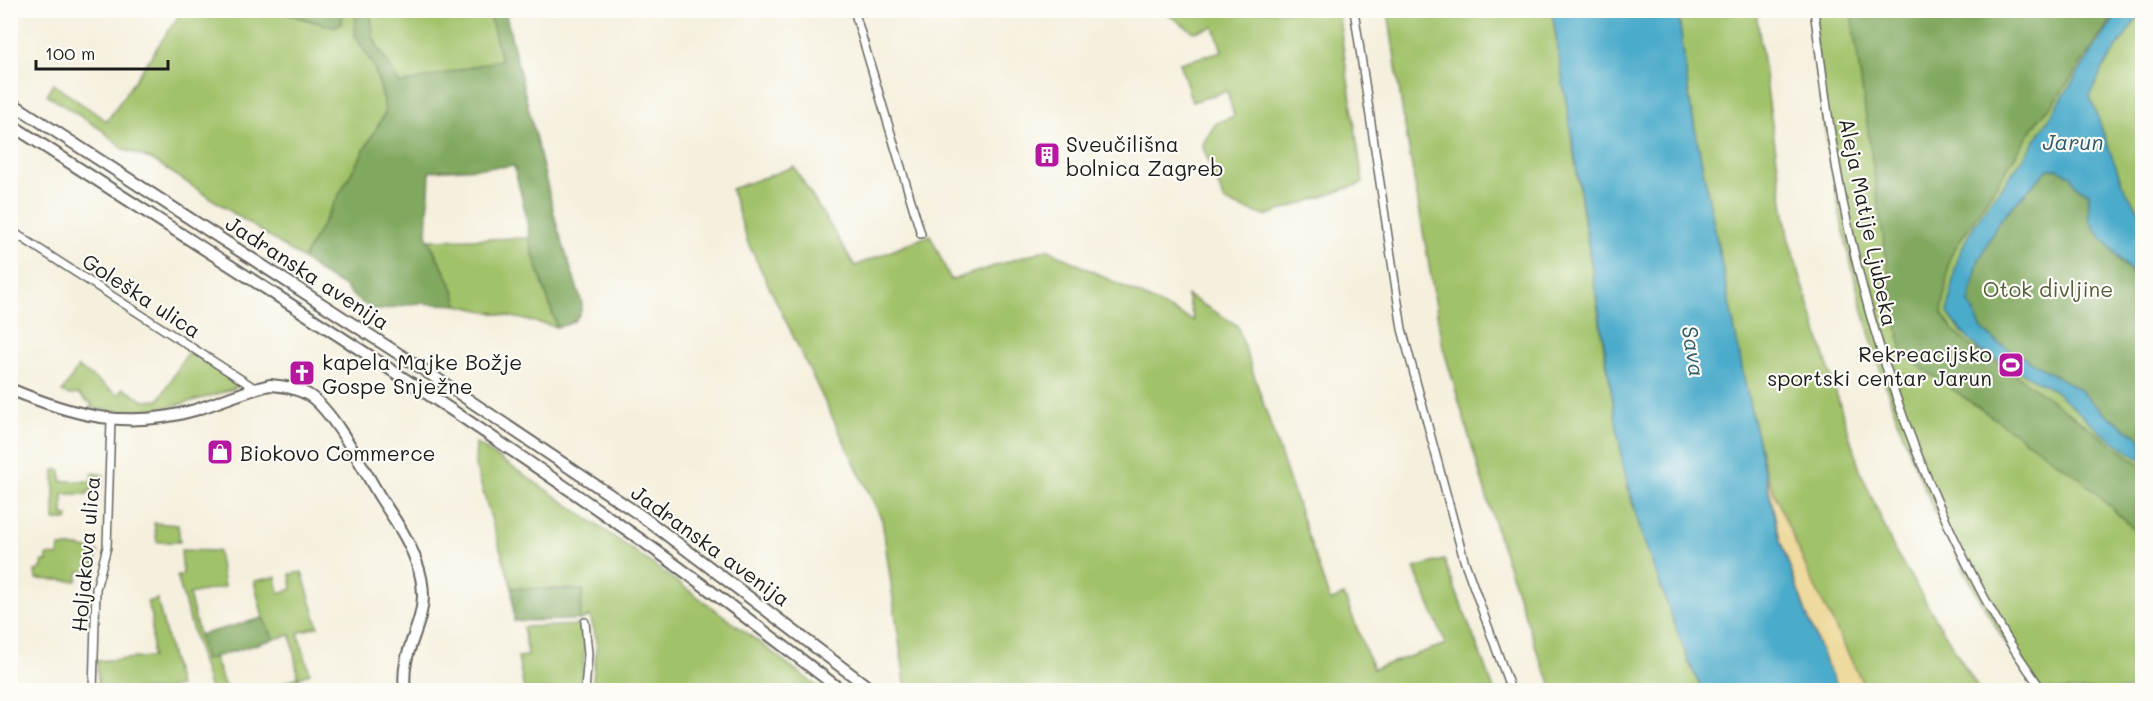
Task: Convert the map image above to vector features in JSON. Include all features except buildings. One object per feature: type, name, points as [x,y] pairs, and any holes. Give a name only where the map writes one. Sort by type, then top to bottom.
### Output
[{"type":"main road","name":"Jadranska avenija","points":[[10,102],[436,378],[624,504],[734,584],[872,690]]},
{"type":"main road","name":"Jadranska avenija","points":[[10,124],[548,475],[721,598],[841,690]]},
{"type":"main road","points":[[10,389],[53,406],[111,420],[152,420],[175,415],[270,385],[294,389],[310,396],[343,435],[413,554],[421,577],[423,597],[406,660],[405,690]]},
{"type":"street","points":[[854,10],[921,234]]},
{"type":"street","points":[[1354,10],[1402,329],[1464,560],[1511,690]]},
{"type":"street","name":"Aleja Matije Ljubeka","points":[[1814,10],[1832,142],[1848,223],[1866,300],[1901,414],[1954,540],[2000,628],[2042,690]]},
{"type":"street","name":"Goleška ulica","points":[[10,230],[256,388]]},
{"type":"street","name":"Holjakova ulica","points":[[93,690],[96,589],[106,547],[111,420]]},
{"type":"street","points":[[585,622],[588,654],[585,690]]},
{"type":"green space","points":[[182,11],[283,12],[314,22],[342,23],[342,11],[356,11],[356,35],[374,67],[384,100],[385,113],[303,259],[153,160],[123,149],[102,130],[47,95],[53,84],[107,121]]},
{"type":"green space","points":[[267,11],[342,11],[342,23],[333,27],[283,12],[270,13]]},
{"type":"green space","points":[[356,11],[370,11],[374,40],[400,84],[501,60],[489,11],[505,11],[557,226],[582,303],[582,309],[575,320],[557,327],[532,251],[514,166],[430,171],[427,237],[454,290],[458,305],[416,303],[373,310],[354,297],[344,286],[322,274],[303,259],[385,113],[384,100],[374,67],[355,35]]},
{"type":"green space","points":[[370,11],[489,11],[501,60],[400,85],[374,40]]},
{"type":"green space","points":[[1166,11],[1338,11],[1363,183],[1265,216],[1225,202],[1202,145],[1216,123],[1234,116],[1227,91],[1192,102],[1180,63],[1222,51],[1214,27],[1194,32],[1167,14]]},
{"type":"green space","points":[[1388,11],[1552,11],[1604,349],[1629,493],[1688,660],[1702,690],[1554,690],[1540,660],[1500,542],[1443,347],[1403,115]]},
{"type":"green space","points":[[1678,11],[1756,11],[1788,237],[1860,470],[1895,551],[1979,690],[1866,690],[1810,577],[1766,474],[1746,388],[1690,103]]},
{"type":"green space","name":"Rekreacijsko sportski centar Jarun","points":[[1810,11],[2142,11],[2142,690],[2035,690],[2004,641],[1949,540],[1907,446],[1878,362],[1854,276],[1835,190]]},
{"type":"green space","points":[[1851,11],[2117,11],[2054,103],[2039,119],[1950,256],[1942,314],[1953,330],[1973,349],[2007,368],[2142,466],[2142,537],[2081,479],[1902,354]]},
{"type":"green space","points":[[794,167],[855,266],[930,235],[951,280],[1047,249],[1194,321],[1187,295],[1237,325],[1330,601],[1344,595],[1373,669],[1446,644],[1414,568],[1444,560],[1494,690],[906,690],[882,520],[748,243],[731,189]]},
{"type":"green space","name":"Otok divljine","points":[[2048,169],[2057,169],[2071,175],[2076,186],[2089,193],[2089,219],[2120,261],[2142,285],[2142,440],[2100,410],[2077,388],[1998,343],[1982,329],[1969,303],[1978,262],[1999,221]]},
{"type":"green space","points":[[530,238],[532,251],[557,327],[458,305],[454,290],[429,240]]},
{"type":"green space","points":[[188,352],[235,379],[238,384],[235,388],[182,404],[128,411],[90,408],[92,403],[79,394],[70,395],[62,392],[78,367],[118,395],[123,388],[144,401],[159,400]]},
{"type":"green space","points":[[476,443],[565,502],[652,564],[822,690],[592,690],[597,641],[590,616],[580,620],[582,590],[512,588],[475,465]]},
{"type":"green space","points":[[54,470],[61,470],[61,481],[91,481],[93,473],[104,475],[103,484],[93,484],[93,491],[88,491],[88,494],[63,494],[63,515],[68,516],[67,520],[54,520]]},
{"type":"green space","points":[[154,523],[178,525],[180,542],[157,542]]},
{"type":"green space","points":[[59,547],[80,547],[98,552],[93,572],[79,571],[77,581],[36,579],[35,571],[41,569],[43,561],[47,561],[47,555],[58,556]]},
{"type":"green space","points":[[181,550],[218,551],[224,587],[189,594],[205,660],[214,657],[226,690],[210,690],[177,576],[183,575]]},
{"type":"green space","points":[[302,572],[318,626],[298,633],[310,673],[299,677],[304,690],[265,690],[298,677],[291,635],[274,639],[263,618],[254,581],[276,577],[279,593],[292,589],[290,574]]},
{"type":"green space","points":[[512,588],[583,590],[580,620],[514,621]]},
{"type":"green space","points":[[157,599],[179,686],[163,690],[98,690],[97,661],[152,657],[152,616],[147,602]]},
{"type":"green space","points":[[263,618],[274,639],[205,660],[199,635]]},
{"type":"green space","points":[[582,625],[585,646],[582,683],[566,690],[524,690],[518,657],[528,656],[523,627]]},
{"type":"sand","points":[[1766,474],[1810,577],[1866,690],[1840,690],[1829,671],[1780,540]]},
{"type":"water","name":"Sava","points":[[1552,11],[1678,11],[1690,103],[1746,388],[1780,540],[1829,671],[1840,690],[1702,690],[1688,660],[1643,538],[1623,465]]},
{"type":"water","name":"Jarun","points":[[2120,11],[2142,11],[2103,68],[2090,96],[2123,186],[2142,215],[2142,285],[2089,220],[2089,193],[2076,186],[2071,175],[2057,169],[2048,169],[1999,221],[1978,262],[1969,303],[1982,329],[1998,343],[2077,388],[2100,410],[2142,440],[2142,460],[2102,433],[2054,390],[1979,350],[1948,313],[1956,266],[1967,238],[1990,202],[2025,156]]},
{"type":"place","name":"Sveučilišna bolnica Zagreb","points":[[1047,155]]},
{"type":"place","name":"Rekreacijsko sportski centar Jarun","points":[[2011,365]]},
{"type":"place","name":"kapela Majke Božje Gospe Snježne","points":[[302,373]]},
{"type":"place","name":"Biokovo Commerce","points":[[220,452]]}]
